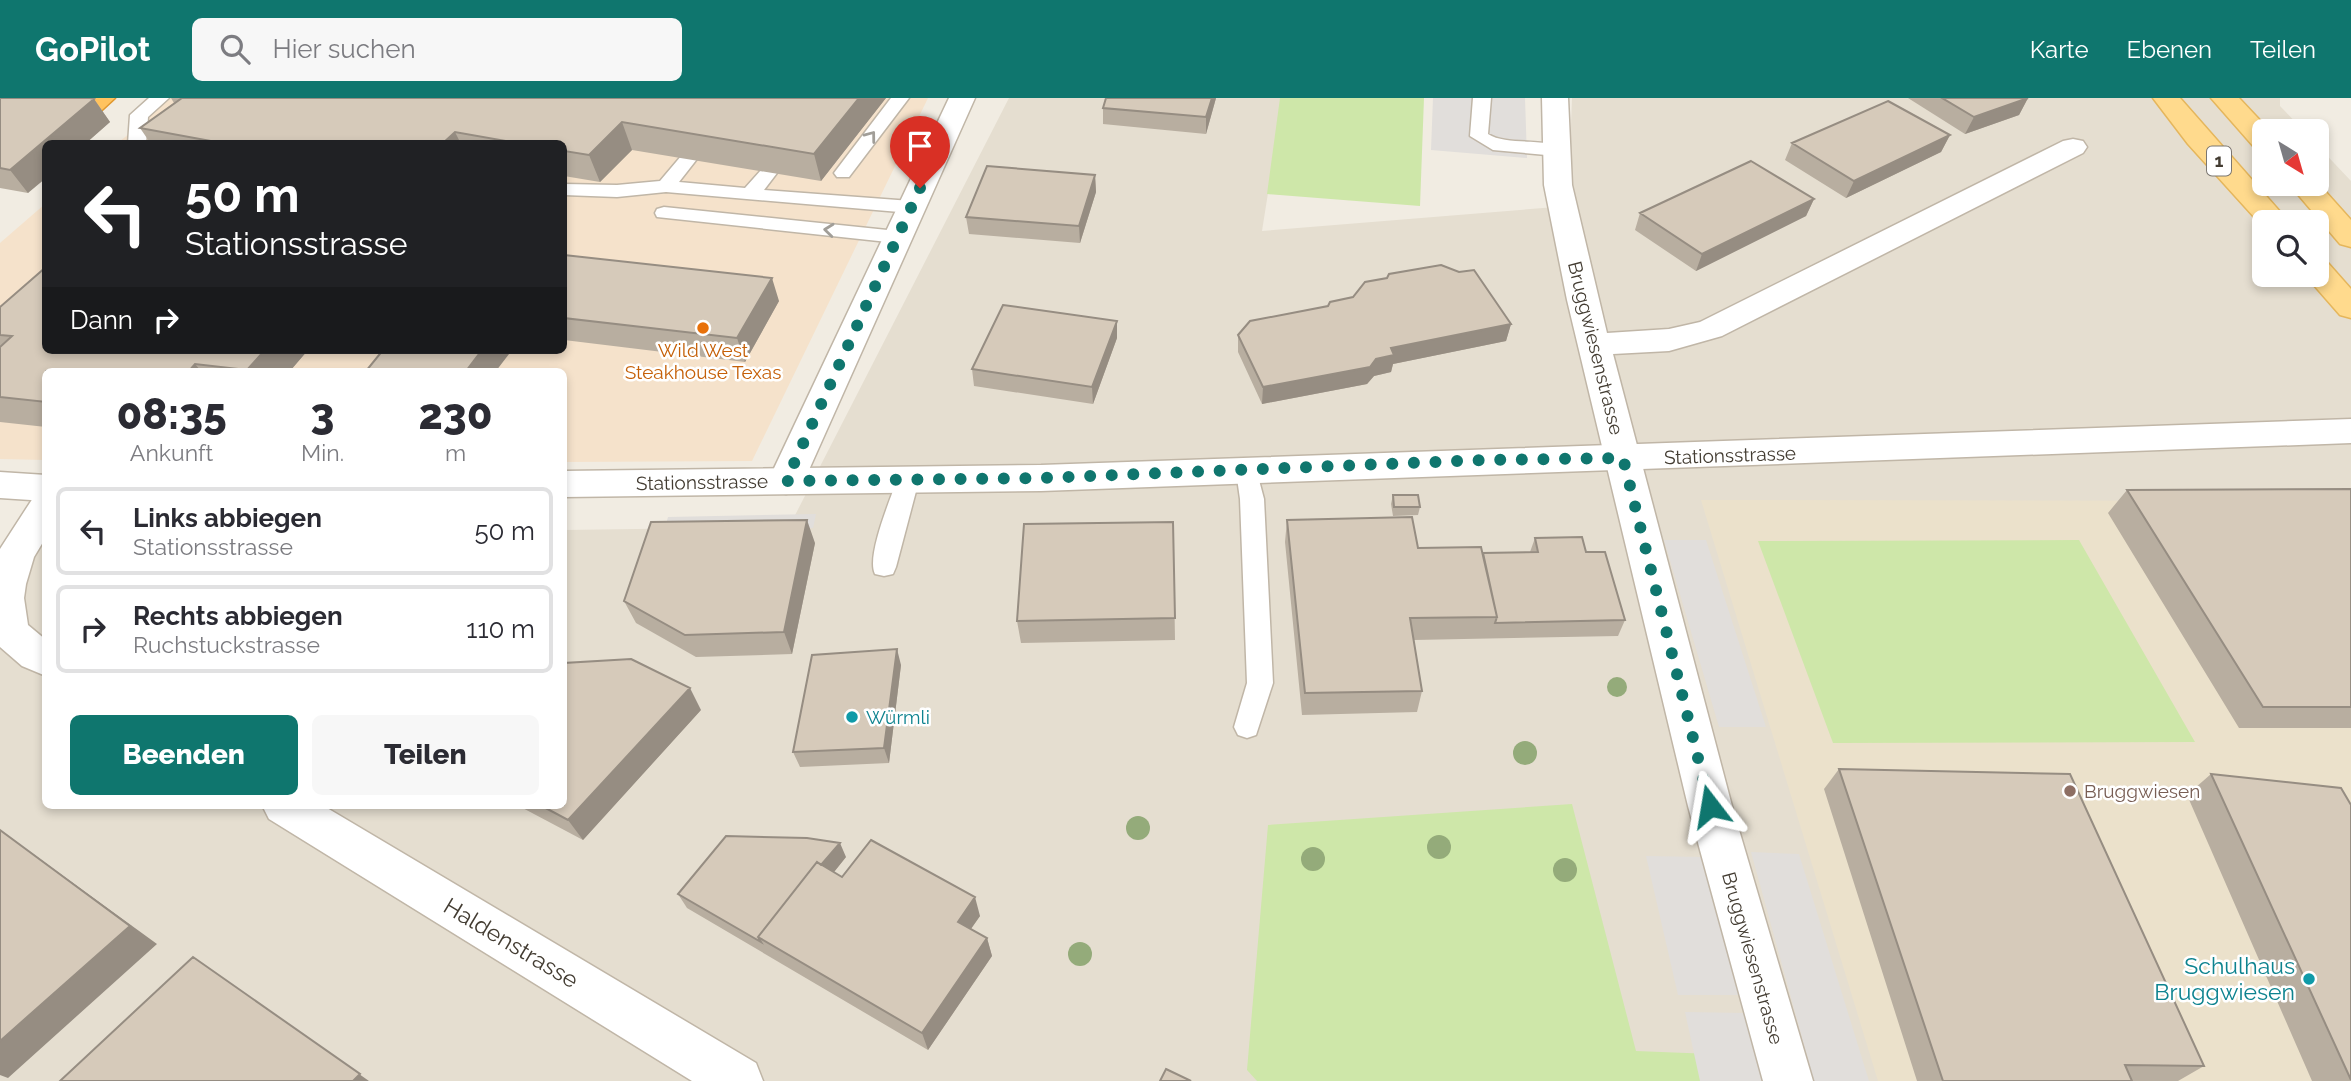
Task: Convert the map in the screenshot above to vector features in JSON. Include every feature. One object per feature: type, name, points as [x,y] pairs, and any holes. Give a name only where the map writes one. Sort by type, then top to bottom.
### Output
[{"type":"highway","points":[[52,140],[102,98]]},
{"type":"main road","name":"1","points":[[2166,98],[2263,210]]},
{"type":"main road","name":"1","points":[[2224,98],[2252,128]]},
{"type":"main road","points":[[2314,196],[2351,238]]},
{"type":"main road","points":[[2329,283],[2351,307]]},
{"type":"street","points":[[786,481],[962,98]]},
{"type":"street","name":"Bruggwiesenstrasse","points":[[1555,98],[1558,185],[1583,300],[1710,806],[1788,1081]]},
{"type":"street","points":[[1596,345],[1653,343],[1696,335],[1711,329],[2073,146]]},
{"type":"street","name":"Stationsstrasse","points":[[567,484],[908,480],[1247,471],[1484,460],[1623,458],[2351,431]]},
{"type":"street","points":[[0,485],[42,488]]},
{"type":"street","points":[[42,513],[10,566],[6,577],[5,605],[10,631],[29,650],[42,658]]},
{"type":"street","name":"Haldenstrasse","points":[[291,809],[737,1081]]},
{"type":"lane","points":[[136,140],[139,115],[160,98]]},
{"type":"lane","points":[[843,173],[900,98]]},
{"type":"lane","points":[[1482,98],[1479,136],[1493,145],[1557,151]]},
{"type":"lane","points":[[666,186],[688,159]]},
{"type":"lane","points":[[750,194],[768,173]]},
{"type":"lane","points":[[567,190],[617,191],[666,186],[911,207]]},
{"type":"lane","points":[[664,213],[897,237]]},
{"type":"lane","points":[[1247,471],[1252,499],[1260,683],[1247,727]]},
{"type":"lane","points":[[884,567],[908,480]]},
{"type":"shaded area","points":[[171,98],[928,98],[752,461],[567,462],[567,368],[42,368],[42,460],[0,459],[0,243],[42,207],[42,354],[567,354],[567,140],[122,140]]},
{"type":"shaded area","points":[[1009,98],[1283,98],[1262,231],[1568,206],[1572,98],[2280,98],[2280,106],[2292,119],[2252,119],[2252,196],[2329,196],[2329,158],[2351,181],[2351,1081],[0,1081],[0,549],[42,545],[42,809],[567,809],[567,530],[789,527]]},
{"type":"shaded area","points":[[1433,98],[1525,98],[1527,158],[1431,150]]},
{"type":"shaded area","name":"Bruggwiesen","points":[[1701,500],[2351,501],[2351,1081],[1878,1081]]},
{"type":"shaded area","points":[[816,514],[813,528],[664,531],[668,517]]},
{"type":"shaded area","points":[[1664,540],[1706,540],[1766,727],[1719,727]]},
{"type":"shaded area","points":[[1751,852],[1799,854],[1869,1081],[1814,1081]]},
{"type":"shaded area","points":[[1646,856],[1703,857],[1740,995],[1678,995]]},
{"type":"shaded area","points":[[1685,1012],[1744,1013],[1762,1081],[1700,1081]]},
{"type":"green space","points":[[1280,98],[1424,98],[1420,206],[1267,194]]},
{"type":"green space","points":[[2079,540],[2195,742],[1833,743],[1758,541]]},
{"type":"green space","points":[[1572,804],[1636,1051],[1737,1055],[1744,1081],[1257,1081],[1247,1070],[1268,825]]},
{"type":"building","points":[[0,98],[94,99],[45,140],[42,140],[42,143],[10,170],[0,168]]},
{"type":"building","points":[[182,98],[859,98],[814,154],[622,122],[589,155],[567,151],[567,140],[500,140],[455,132],[446,140],[205,140],[140,128]]},
{"type":"building","points":[[1106,98],[1212,98],[1206,117],[1103,108]]},
{"type":"building","points":[[1942,98],[2028,98],[1974,117]]},
{"type":"building","points":[[1888,101],[1950,135],[1854,181],[1792,143]]},
{"type":"building","points":[[1751,161],[1814,199],[1702,254],[1640,213]]},
{"type":"building","points":[[987,166],[1095,175],[1079,226],[966,217]]},
{"type":"building","points":[[567,255],[772,278],[737,338],[567,318]]},
{"type":"building","points":[[1441,265],[1459,272],[1474,270],[1511,324],[1391,348],[1394,355],[1376,359],[1370,367],[1263,387],[1238,335],[1250,321],[1328,306],[1330,302],[1353,297],[1365,282],[1387,278],[1389,274]]},
{"type":"building","points":[[42,270],[42,354],[261,354],[249,368],[195,364],[192,368],[42,368],[42,402],[0,397],[0,347],[12,336],[0,335],[0,307]]},
{"type":"building","points":[[1003,305],[1117,321],[1092,387],[972,369]]},
{"type":"building","points":[[380,354],[479,354],[468,368],[368,368]]},
{"type":"building","points":[[2351,489],[2351,707],[2263,707],[2127,490]]},
{"type":"building","points":[[1393,495],[1418,495],[1420,507],[1394,507]]},
{"type":"building","points":[[1412,517],[1418,548],[1481,547],[1497,617],[1410,618],[1422,691],[1305,693],[1287,520]]},
{"type":"building","points":[[807,520],[784,632],[685,635],[624,601],[651,522]]},
{"type":"building","points":[[1173,522],[1175,618],[1017,621],[1024,524]]},
{"type":"building","points":[[1582,537],[1586,552],[1605,552],[1625,620],[1495,623],[1497,617],[1483,553],[1538,552],[1535,538]]},
{"type":"building","name":"Würmli","points":[[897,649],[884,748],[793,752],[812,655]]},
{"type":"building","points":[[631,659],[690,688],[568,820],[547,809],[567,809],[567,663]]},
{"type":"building","points":[[1839,769],[2070,774],[2204,1066],[2125,1065],[2132,1081],[1943,1081]]},
{"type":"building","name":"Schulhaus Bruggwiesen","points":[[2211,774],[2341,788],[2351,805],[2351,1080]]},
{"type":"building","points":[[0,830],[130,926],[0,1041]]},
{"type":"building","points":[[726,836],[807,838],[840,843],[821,865],[817,862],[758,937],[761,942],[678,894]]},
{"type":"building","points":[[871,840],[975,897],[958,922],[987,938],[922,1033],[758,937],[817,862],[842,877]]},
{"type":"building","points":[[193,957],[360,1074],[353,1081],[60,1081]]},
{"type":"building","points":[[1166,1069],[1191,1081],[1160,1081]]},
{"type":"place","name":"Wild West Steakhouse Texas","points":[[703,328]]},
{"type":"place","name":"Würmli","points":[[852,717]]},
{"type":"place","name":"Bruggwiesen","points":[[2070,791]]},
{"type":"place","name":"Schulhaus Bruggwiesen","points":[[2309,979]]},
{"type":"route","points":[[920,188],[786,481],[1041,478],[1484,460],[1623,458],[1710,806]]}]
